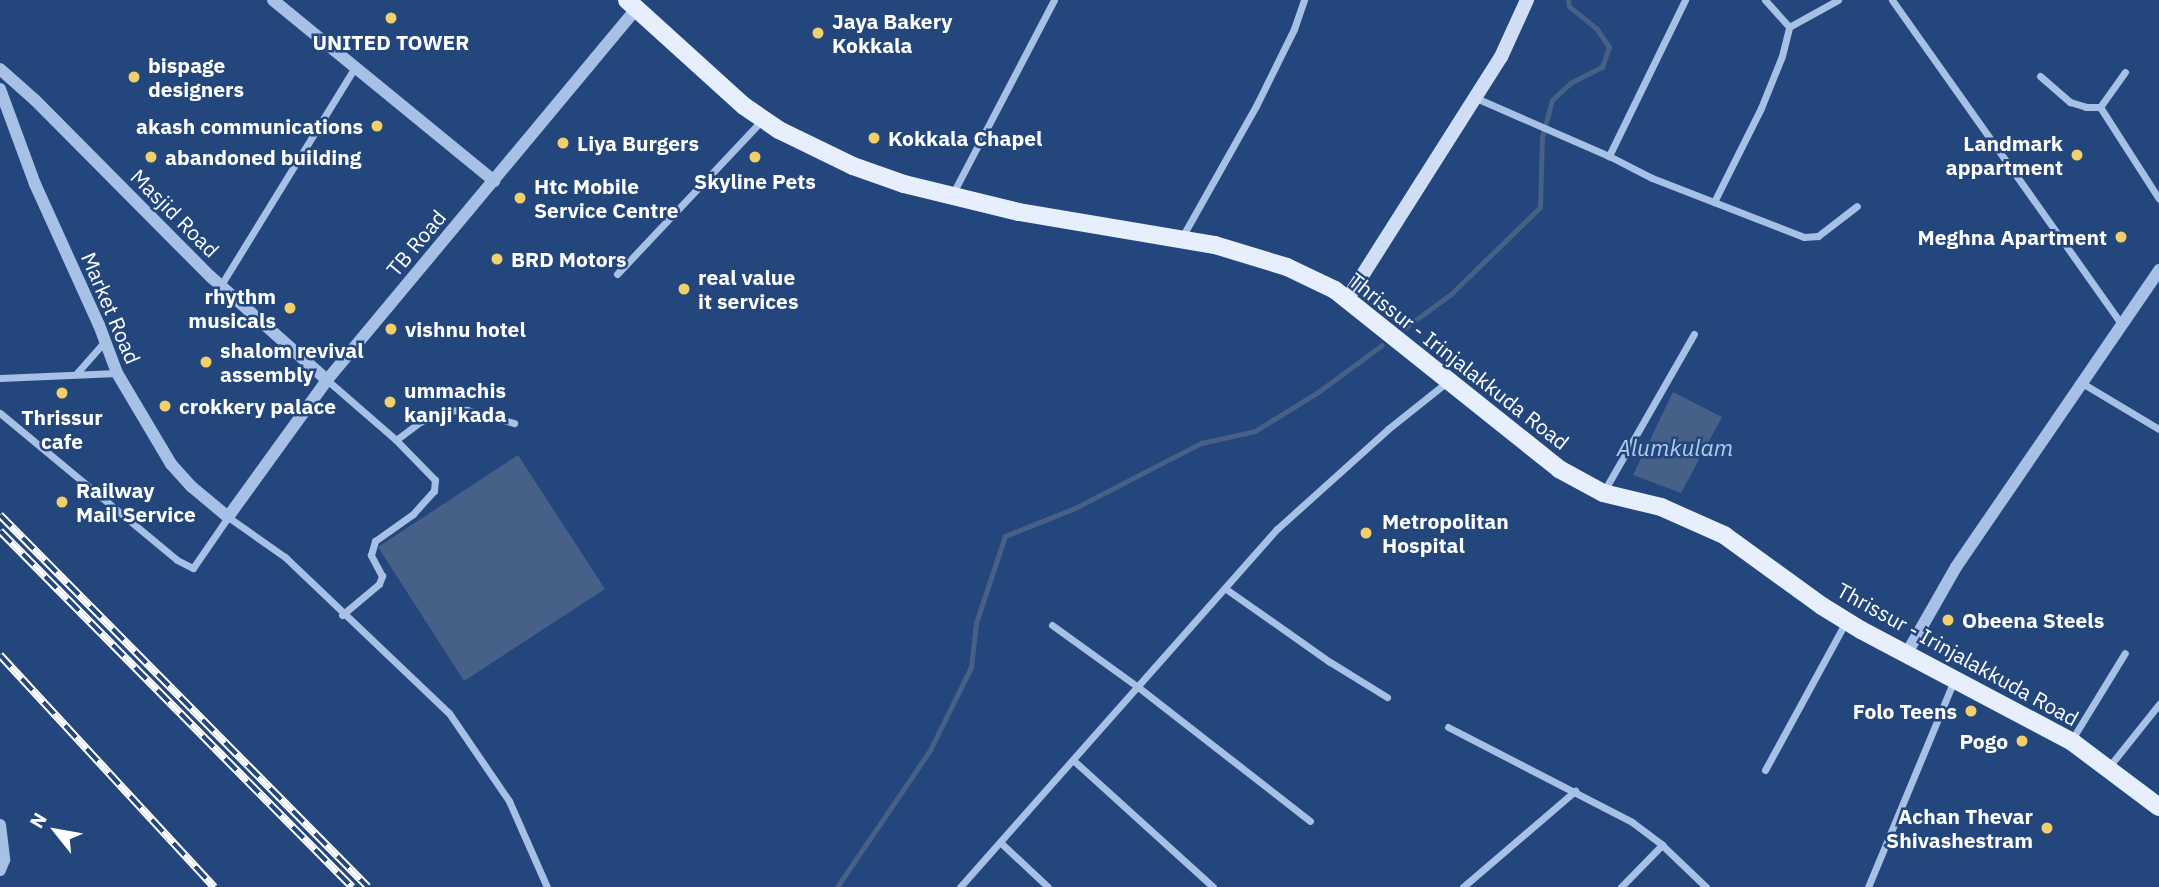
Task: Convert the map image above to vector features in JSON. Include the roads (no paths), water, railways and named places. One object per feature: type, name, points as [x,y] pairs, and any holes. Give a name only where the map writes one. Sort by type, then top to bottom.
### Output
[{"type":"main road","points":[[1348,298],[1501,57],[1527,0]]},
{"type":"main road","name":"Thrissur - Irinjalakkuda Road","points":[[635,3],[724,88],[763,119],[853,166],[904,184],[1018,212],[1215,246],[1287,267],[1348,298],[1448,382],[1559,469],[1603,492],[1661,507],[1724,535],[1846,621],[2071,741],[2158,805]]},
{"type":"street","points":[[273,0],[494,181]]},
{"type":"street","points":[[952,196],[1054,0]]},
{"type":"street","points":[[1181,240],[1256,106],[1294,29],[1304,0]]},
{"type":"street","points":[[1609,156],[1685,0]]},
{"type":"street","points":[[1765,0],[1789,27]]},
{"type":"street","points":[[1714,202],[1761,108],[1782,56],[1789,27],[1838,0]]},
{"type":"street","points":[[1892,0],[2121,323]]},
{"type":"street","name":"TB Road","points":[[228,517],[327,380],[494,181],[635,3]]},
{"type":"street","points":[[220,285],[355,67]]},
{"type":"street","name":"Masjid Road","points":[[0,69],[35,100],[220,285],[327,380]]},
{"type":"street","points":[[2100,107],[2125,72]]},
{"type":"street","points":[[2040,76],[2070,102],[2100,107],[2159,199]]},
{"type":"street","name":"Market Road","points":[[0,89],[35,184],[117,373],[171,464],[192,487],[228,517]]},
{"type":"street","points":[[1476,98],[1609,156],[1652,178],[1804,237],[1818,236],[1857,206]]},
{"type":"street","points":[[617,274],[763,119]]},
{"type":"street","points":[[1908,653],[1956,567],[2159,270]]},
{"type":"street","points":[[1603,492],[1694,334]]},
{"type":"street","points":[[76,374],[105,341]]},
{"type":"street","points":[[0,378],[117,373]]},
{"type":"street","points":[[327,380],[396,440],[435,480],[434,491],[413,514],[374,541],[370,555],[382,576],[379,584],[342,615]]},
{"type":"street","points":[[960,887],[1277,529],[1388,429],[1448,382]]},
{"type":"street","points":[[2082,383],[2159,429]]},
{"type":"street","points":[[396,440],[421,422],[445,411],[467,410],[514,423]]},
{"type":"street","points":[[0,413],[177,560],[193,568],[228,517],[285,557],[342,615],[449,713],[509,801],[547,887]]},
{"type":"street","points":[[1226,589],[1330,662],[1387,697]]},
{"type":"street","points":[[1765,770],[1846,621]]},
{"type":"street","points":[[1052,625],[1138,687],[1310,821]]},
{"type":"street","points":[[2071,741],[2125,653]]},
{"type":"street","points":[[1868,887],[1954,680]]},
{"type":"street","points":[[2108,768],[2159,705]]},
{"type":"street","points":[[1448,727],[1575,790],[1632,822],[1662,845],[1706,887]]},
{"type":"street","points":[[1073,761],[1213,887]]},
{"type":"street","points":[[1463,887],[1575,790]]},
{"type":"street","points":[[0,825],[4,860],[0,870]]},
{"type":"street","points":[[1001,843],[1048,887]]},
{"type":"street","points":[[1621,887],[1662,845]]},
{"type":"water","name":"Alumkulam","points":[[1673,392],[1722,417],[1681,493],[1633,475]]},
{"type":"water","points":[[518,455],[605,589],[464,681],[378,547]]},
{"type":"waterway","points":[[1406,327],[1451,294],[1540,207],[1542,137],[1552,100],[1570,83],[1602,67],[1609,47],[1597,29],[1569,6],[1568,0]]},
{"type":"waterway","points":[[837,887],[930,750],[971,667],[976,623],[1005,536],[1075,508],[1201,443],[1255,431],[1318,392],[1382,345]]},
{"type":"railway","points":[[0,515],[368,887]]},
{"type":"railway","points":[[0,531],[352,887]]},
{"type":"railway","points":[[0,655],[214,887]]},
{"type":"place","name":"UNITED TOWER","points":[[391,18]]},
{"type":"place","name":"Jaya Bakery Kokkala","points":[[818,33]]},
{"type":"place","name":"bispage designers","points":[[134,77]]},
{"type":"place","name":"akash communications","points":[[377,126]]},
{"type":"place","name":"Kokkala Chapel","points":[[874,138]]},
{"type":"place","name":"Liya Burgers","points":[[563,143]]},
{"type":"place","name":"Landmark appartment","points":[[2077,155]]},
{"type":"place","name":"abandoned building","points":[[151,157]]},
{"type":"place","name":"Skyline Pets","points":[[755,157]]},
{"type":"place","name":"Htc Mobile Service Centre","points":[[520,198]]},
{"type":"place","name":"Meghna Apartment","points":[[2121,237]]},
{"type":"place","name":"BRD Motors","points":[[497,259]]},
{"type":"place","name":"real value it services","points":[[684,289]]},
{"type":"place","name":"rhythm musicals","points":[[290,308]]},
{"type":"place","name":"vishnu hotel","points":[[391,329]]},
{"type":"place","name":"shalom revival assembly","points":[[206,362]]},
{"type":"place","name":"Thrissur cafe","points":[[62,393]]},
{"type":"place","name":"ummachis kanji kada","points":[[390,402]]},
{"type":"place","name":"crokkery palace","points":[[165,406]]},
{"type":"place","name":"Railway Mail Service","points":[[62,502]]},
{"type":"place","name":"Metropolitan Hospital","points":[[1366,533]]},
{"type":"place","name":"Obeena Steels","points":[[1948,620]]},
{"type":"place","name":"Folo Teens","points":[[1971,711]]},
{"type":"place","name":"Pogo","points":[[2022,741]]},
{"type":"place","name":"Achan Thevar Shivashestram","points":[[2047,828]]}]
